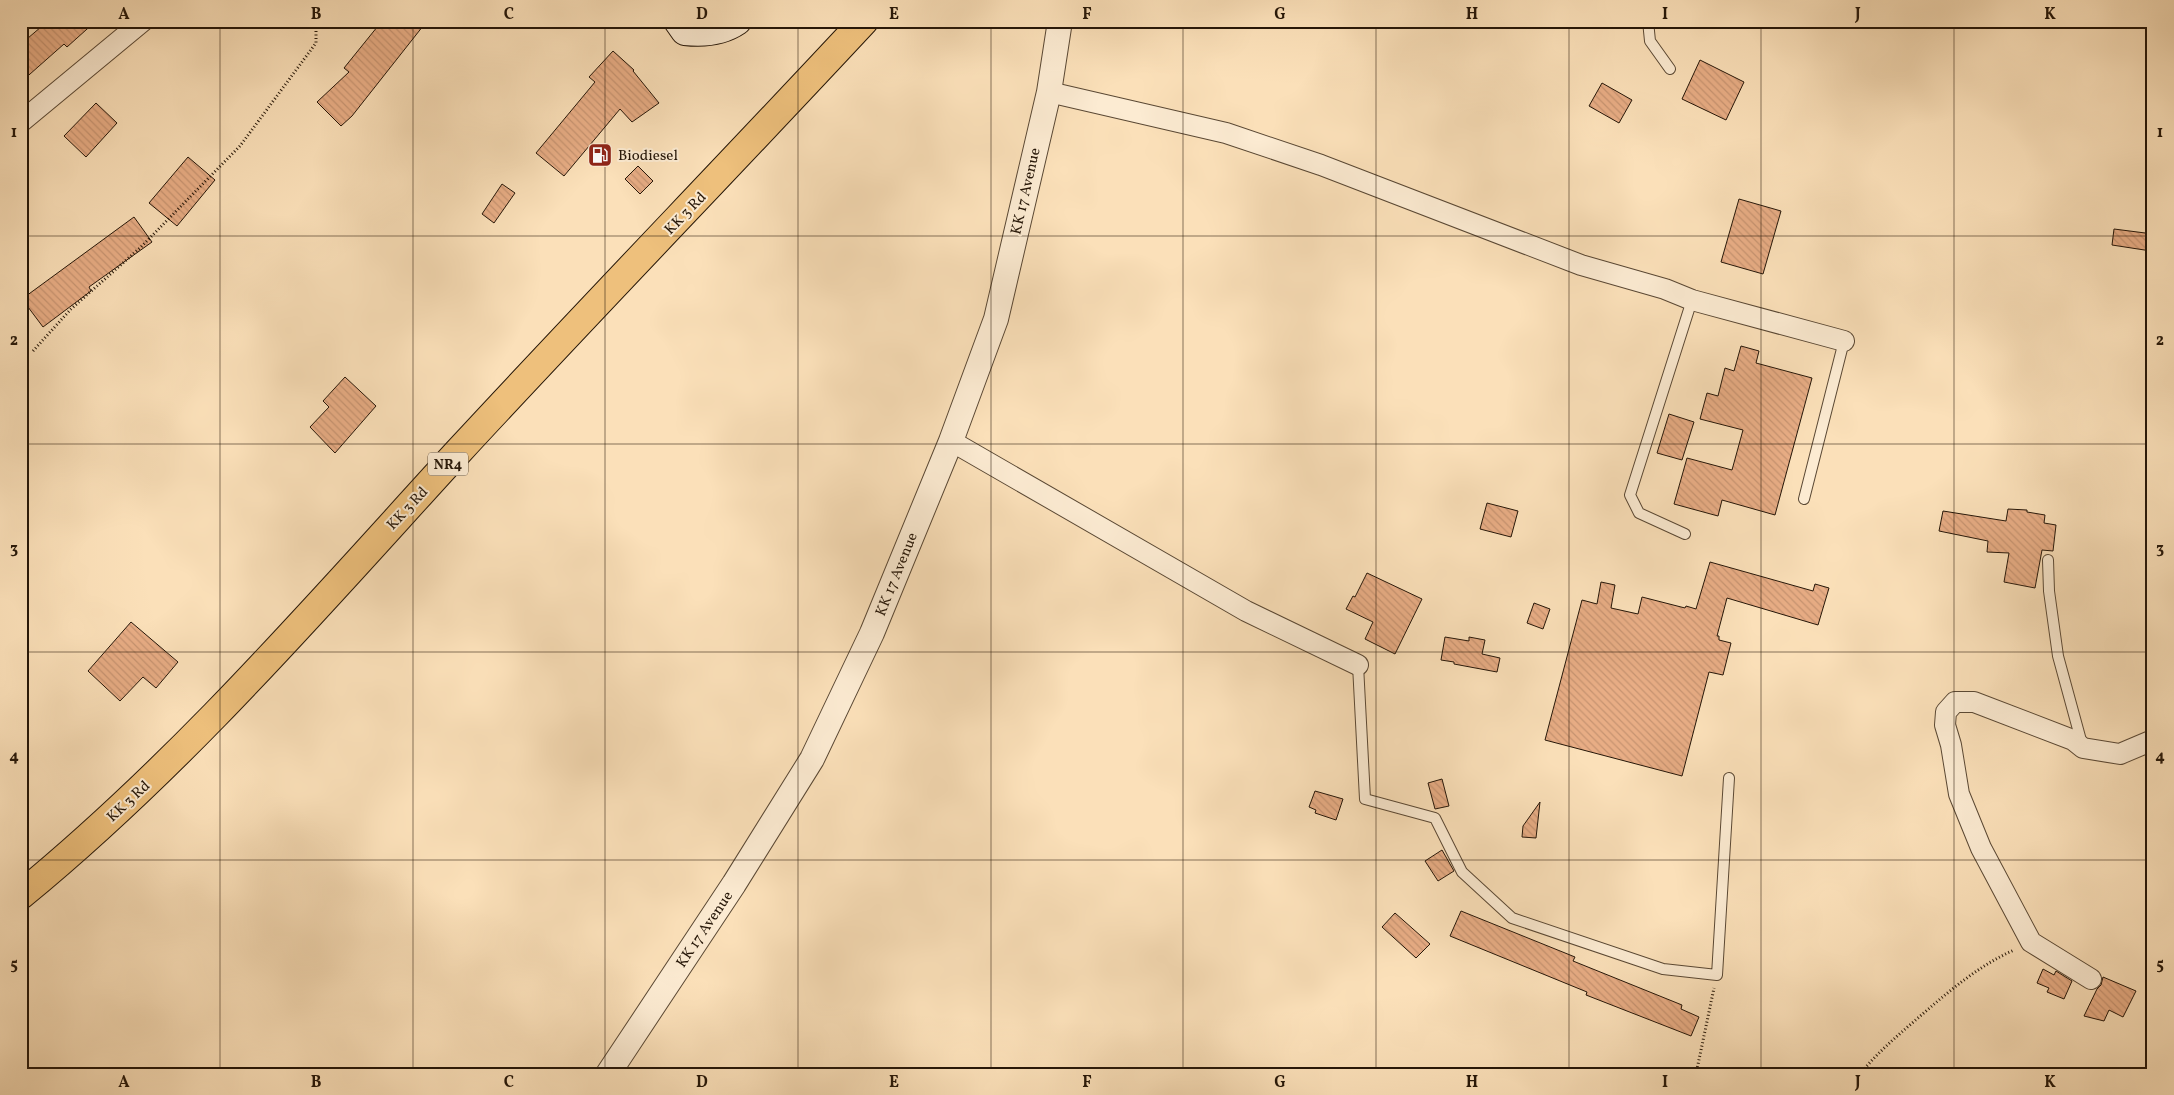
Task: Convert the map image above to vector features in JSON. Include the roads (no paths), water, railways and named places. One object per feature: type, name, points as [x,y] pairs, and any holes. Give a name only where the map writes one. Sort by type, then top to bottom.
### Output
[{"type":"highway","name":"KK 3 Rd","points":[[21,895],[77,849],[180,752],[541,362],[720,176],[864,21]]},
{"type":"main road","points":[[678,21],[685,31],[704,33],[729,26],[737,21]]},
{"type":"street","points":[[21,122],[143,21]]},
{"type":"street","name":"KK 17 Avenue","points":[[608,1074],[734,884],[812,759],[872,633],[952,441],[996,319],[1049,92],[1060,21]]},
{"type":"street","points":[[1049,92],[1226,133],[1321,164],[1581,265],[1665,289],[1692,300],[1844,341]]},
{"type":"street","points":[[952,441],[1246,611],[1358,665]]},
{"type":"street","points":[[2091,979],[2031,942],[1981,848],[1959,794],[1951,745],[1945,725],[1946,712],[1954,702],[1974,702],[2073,740],[2083,748],[2120,754],[2153,740]]},
{"type":"lane","points":[[1648,21],[1650,41],[1670,69]]},
{"type":"lane","points":[[1685,534],[1639,513],[1630,495],[1692,300]]},
{"type":"lane","points":[[1804,499],[1844,341]]},
{"type":"lane","points":[[2048,560],[2049,591],[2058,656],[2083,748]]},
{"type":"lane","points":[[1358,665],[1365,799],[1435,818],[1462,872],[1512,918],[1663,969],[1717,976],[1729,778]]},
{"type":"place","name":"Biodiesel","points":[[600,155]]}]
